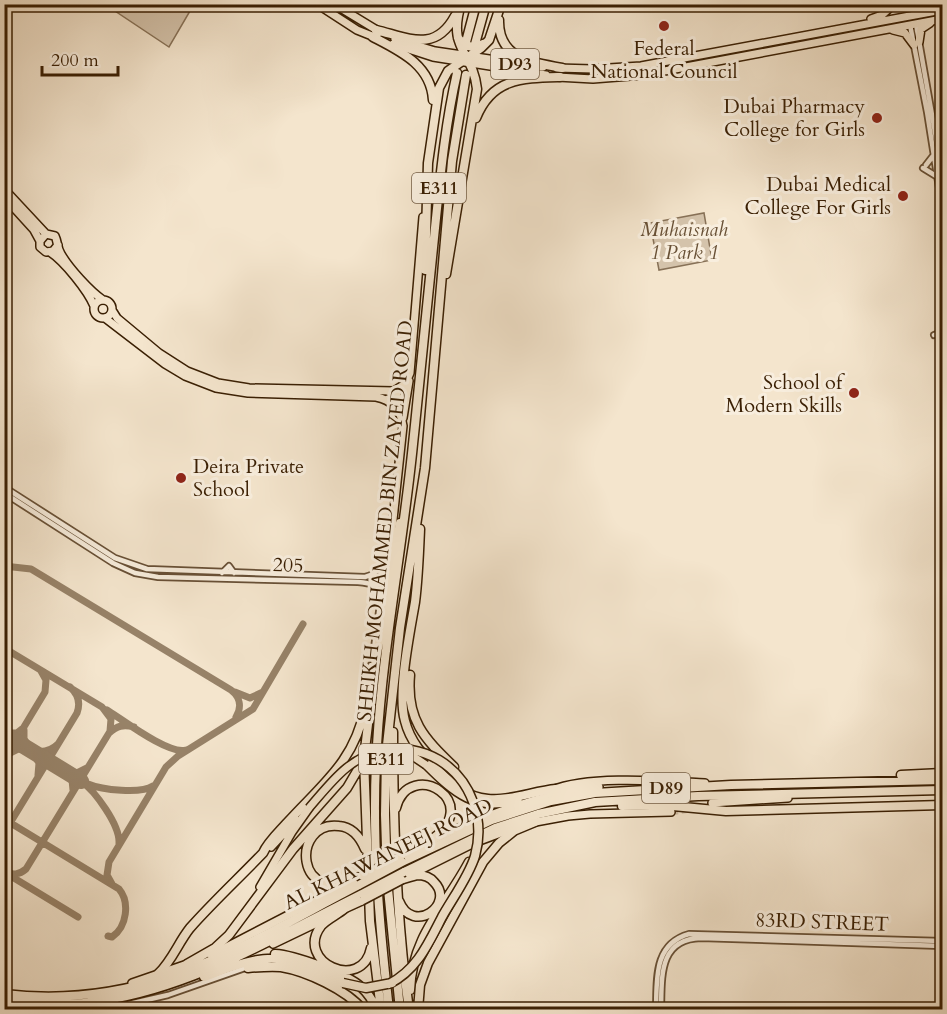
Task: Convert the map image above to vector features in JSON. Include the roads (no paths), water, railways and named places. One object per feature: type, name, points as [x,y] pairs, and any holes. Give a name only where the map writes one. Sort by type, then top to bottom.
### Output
[{"type":"highway","points":[[375,33],[410,40],[427,40],[443,32],[450,25],[461,4]]},
{"type":"highway","points":[[440,304],[477,93],[476,84],[456,31],[461,4]]},
{"type":"highway","points":[[476,4],[470,43],[486,4]]},
{"type":"highway","points":[[426,303],[427,187],[438,88],[444,76],[489,40],[501,6]]},
{"type":"highway","points":[[501,6],[499,29],[501,37],[512,53],[561,73]]},
{"type":"highway","points":[[456,31],[460,40],[467,46],[481,46],[489,40]]},
{"type":"highway","points":[[375,33],[406,55],[423,72],[432,88],[433,121]]},
{"type":"highway","points":[[444,76],[461,70],[470,75],[476,84]]},
{"type":"highway","name":"SHEIKH MOHAMMED BIN ZAYED ROAD","points":[[389,1010],[377,897],[375,783],[381,693],[408,490],[444,142],[457,73]]},
{"type":"highway","points":[[469,138],[484,102],[499,87],[518,79],[561,73]]},
{"type":"highway","name":"SHEIKH MOHAMMED BIN ZAYED ROAD","points":[[400,1010],[389,912],[386,859],[386,773],[390,715],[400,628],[425,468],[452,161],[466,75]]},
{"type":"highway","points":[[344,909],[323,924],[316,937],[318,955],[325,964],[333,968],[351,970],[366,960],[371,948],[364,765],[375,665],[387,586],[408,490]]},
{"type":"highway","points":[[389,984],[406,974],[422,955],[469,869],[474,858],[478,835],[472,797],[458,772],[423,735],[412,711],[409,685],[414,641],[420,529],[418,511]]},
{"type":"highway","points":[[415,600],[402,700],[405,723],[417,748],[454,786],[470,795],[503,799],[556,789]]},
{"type":"highway","points":[[158,974],[170,963],[178,944],[192,926],[263,853],[270,842],[344,762],[361,725],[375,665]]},
{"type":"highway","points":[[390,715],[393,728],[394,823],[400,937],[410,1010]]},
{"type":"highway","points":[[188,964],[224,940],[293,849],[353,780],[366,742]]},
{"type":"highway","points":[[382,751],[409,749],[429,755],[446,765],[463,781]]},
{"type":"highway","points":[[830,782],[942,772]]},
{"type":"highway","name":"AL KHAWANEEJ ROAD","points":[[403,869],[492,820],[551,801],[610,791],[731,785],[942,780]]},
{"type":"highway","points":[[394,823],[398,802],[405,791],[420,784],[436,788],[444,793],[451,816],[444,830],[428,842]]},
{"type":"highway","name":"AL KHAWANEEJ ROAD","points":[[4,994],[47,998],[88,996],[140,986],[196,968],[361,886],[488,831],[531,816],[603,802],[661,797],[942,790]]},
{"type":"highway","points":[[568,808],[652,804],[726,811],[942,805]]},
{"type":"highway","points":[[117,998],[132,998],[158,992],[262,959],[283,960],[343,983],[366,988],[389,984],[411,973],[427,955],[481,860],[499,840],[535,822]]},
{"type":"highway","points":[[361,886],[337,885],[318,880],[307,864],[308,845],[320,830],[339,826],[356,834],[367,855]]},
{"type":"highway","points":[[418,1010],[420,985],[428,963],[486,858],[514,831]]},
{"type":"highway","points":[[410,1010],[410,988],[414,959],[419,944],[467,867],[476,848]]},
{"type":"highway","points":[[397,889],[402,908],[412,916],[426,916],[436,907],[440,894],[434,882],[427,877],[403,869]]},
{"type":"highway","name":"AL KHAWANEEJ ROAD","points":[[4,1001],[73,1004],[117,998],[178,981],[231,959],[361,886]]},
{"type":"highway","points":[[370,921],[379,1010]]},
{"type":"highway","points":[[207,976],[252,956],[281,954],[356,982],[371,997],[379,1010]]},
{"type":"highway","points":[[248,968],[273,966],[295,971],[341,990],[353,998],[363,1010]]},
{"type":"highway","points":[[30,1010],[56,1009],[73,1004]]},
{"type":"highway","points":[[4,1009],[25,1010]]},
{"type":"main road","name":"D93","points":[[317,4],[357,30],[375,33]]},
{"type":"main road","name":"D93","points":[[334,4],[375,33],[414,52],[593,79],[627,77],[941,19]]},
{"type":"main road","points":[[852,26],[880,16],[894,4]]},
{"type":"main road","points":[[928,4],[942,9]]},
{"type":"main road","name":"D93","points":[[561,73],[641,66],[942,9]]},
{"type":"main road","points":[[884,30],[905,33],[916,43],[923,27],[941,19]]},
{"type":"main road","points":[[768,59],[775,50]]},
{"type":"main road","points":[[387,586],[427,187]]},
{"type":"main road","points":[[4,189],[46,234],[55,236],[63,257],[93,292],[110,303],[117,318],[143,341],[188,370],[218,383],[249,388],[383,391],[396,393],[398,399],[394,401],[380,396],[252,394],[221,390],[194,380],[174,369],[105,318]]},
{"type":"main road","points":[[4,197],[34,230],[42,249],[57,257],[81,285],[94,306],[95,315],[105,318],[112,310]]},
{"type":"main road","points":[[40,241],[46,234]]},
{"type":"main road","points":[[50,252],[55,250],[58,244]]},
{"type":"main road","points":[[94,306],[98,301],[104,300]]},
{"type":"main road","points":[[383,391],[400,388],[409,378]]},
{"type":"main road","points":[[221,390],[248,392],[249,388]]},
{"type":"main road","points":[[363,396],[380,398],[393,405],[400,415],[403,426]]},
{"type":"main road","points":[[263,853],[348,766],[361,758],[382,751],[404,753],[418,759],[455,792],[478,802],[508,803],[556,789],[596,782],[731,785]]},
{"type":"main road","points":[[403,869],[428,842],[492,813],[588,788],[650,782]]},
{"type":"main road","points":[[712,803],[830,793]]},
{"type":"main road","points":[[247,909],[292,832],[309,808]]},
{"type":"main road","points":[[88,996],[188,964],[361,886],[483,839],[535,822],[590,814],[671,812]]},
{"type":"main road","points":[[231,959],[290,936],[344,909],[361,886]]},
{"type":"street","points":[[911,16],[930,130],[937,162],[941,165]]},
{"type":"street","points":[[916,43],[936,152],[935,164],[942,207]]},
{"type":"street","points":[[930,130],[942,172]]},
{"type":"street","points":[[936,152],[942,156]]},
{"type":"street","points":[[936,152],[925,166],[937,177]]},
{"type":"street","points":[[935,164],[939,168],[942,187]]},
{"type":"street","points":[[934,335],[942,332]]},
{"type":"street","points":[[4,487],[127,564],[153,570],[222,573],[229,566],[232,573],[228,576],[202,578]]},
{"type":"street","name":"205","points":[[4,493],[124,569],[146,576],[358,580]]},
{"type":"street","points":[[358,580],[373,575],[381,567],[392,527]]},
{"type":"street","name":"205","points":[[232,573],[358,580]]},
{"type":"street","points":[[320,788],[343,759],[353,741],[371,666],[381,593],[374,585],[358,580]]},
{"type":"street","points":[[656,1010],[658,970],[662,956],[677,938],[688,934],[701,935]]},
{"type":"street","points":[[662,1010],[663,969],[668,955],[682,942],[701,935]]},
{"type":"street","name":"83RD STREET","points":[[701,935],[942,940]]},
{"type":"street","name":"83RD STREET","points":[[701,935],[755,940],[942,946]]},
{"type":"street","points":[[755,940],[756,937],[778,935]]},
{"type":"street","points":[[103,1010],[168,995],[271,962],[301,967]]},
{"type":"tunnel","points":[[671,812],[690,809]]},
{"type":"place","name":"Federal National Council","points":[[664,26]]},
{"type":"place","name":"Dubai Pharmacy College for Girls","points":[[877,118]]},
{"type":"place","name":"Dubai Medical College For Girls","points":[[903,196]]},
{"type":"place","name":"School of Modern Skills","points":[[854,393]]},
{"type":"place","name":"Deira Private School","points":[[181,478]]},
{"type":"park label","name":"Muhaisnah 1 Park 1","points":[[684,240]]}]
